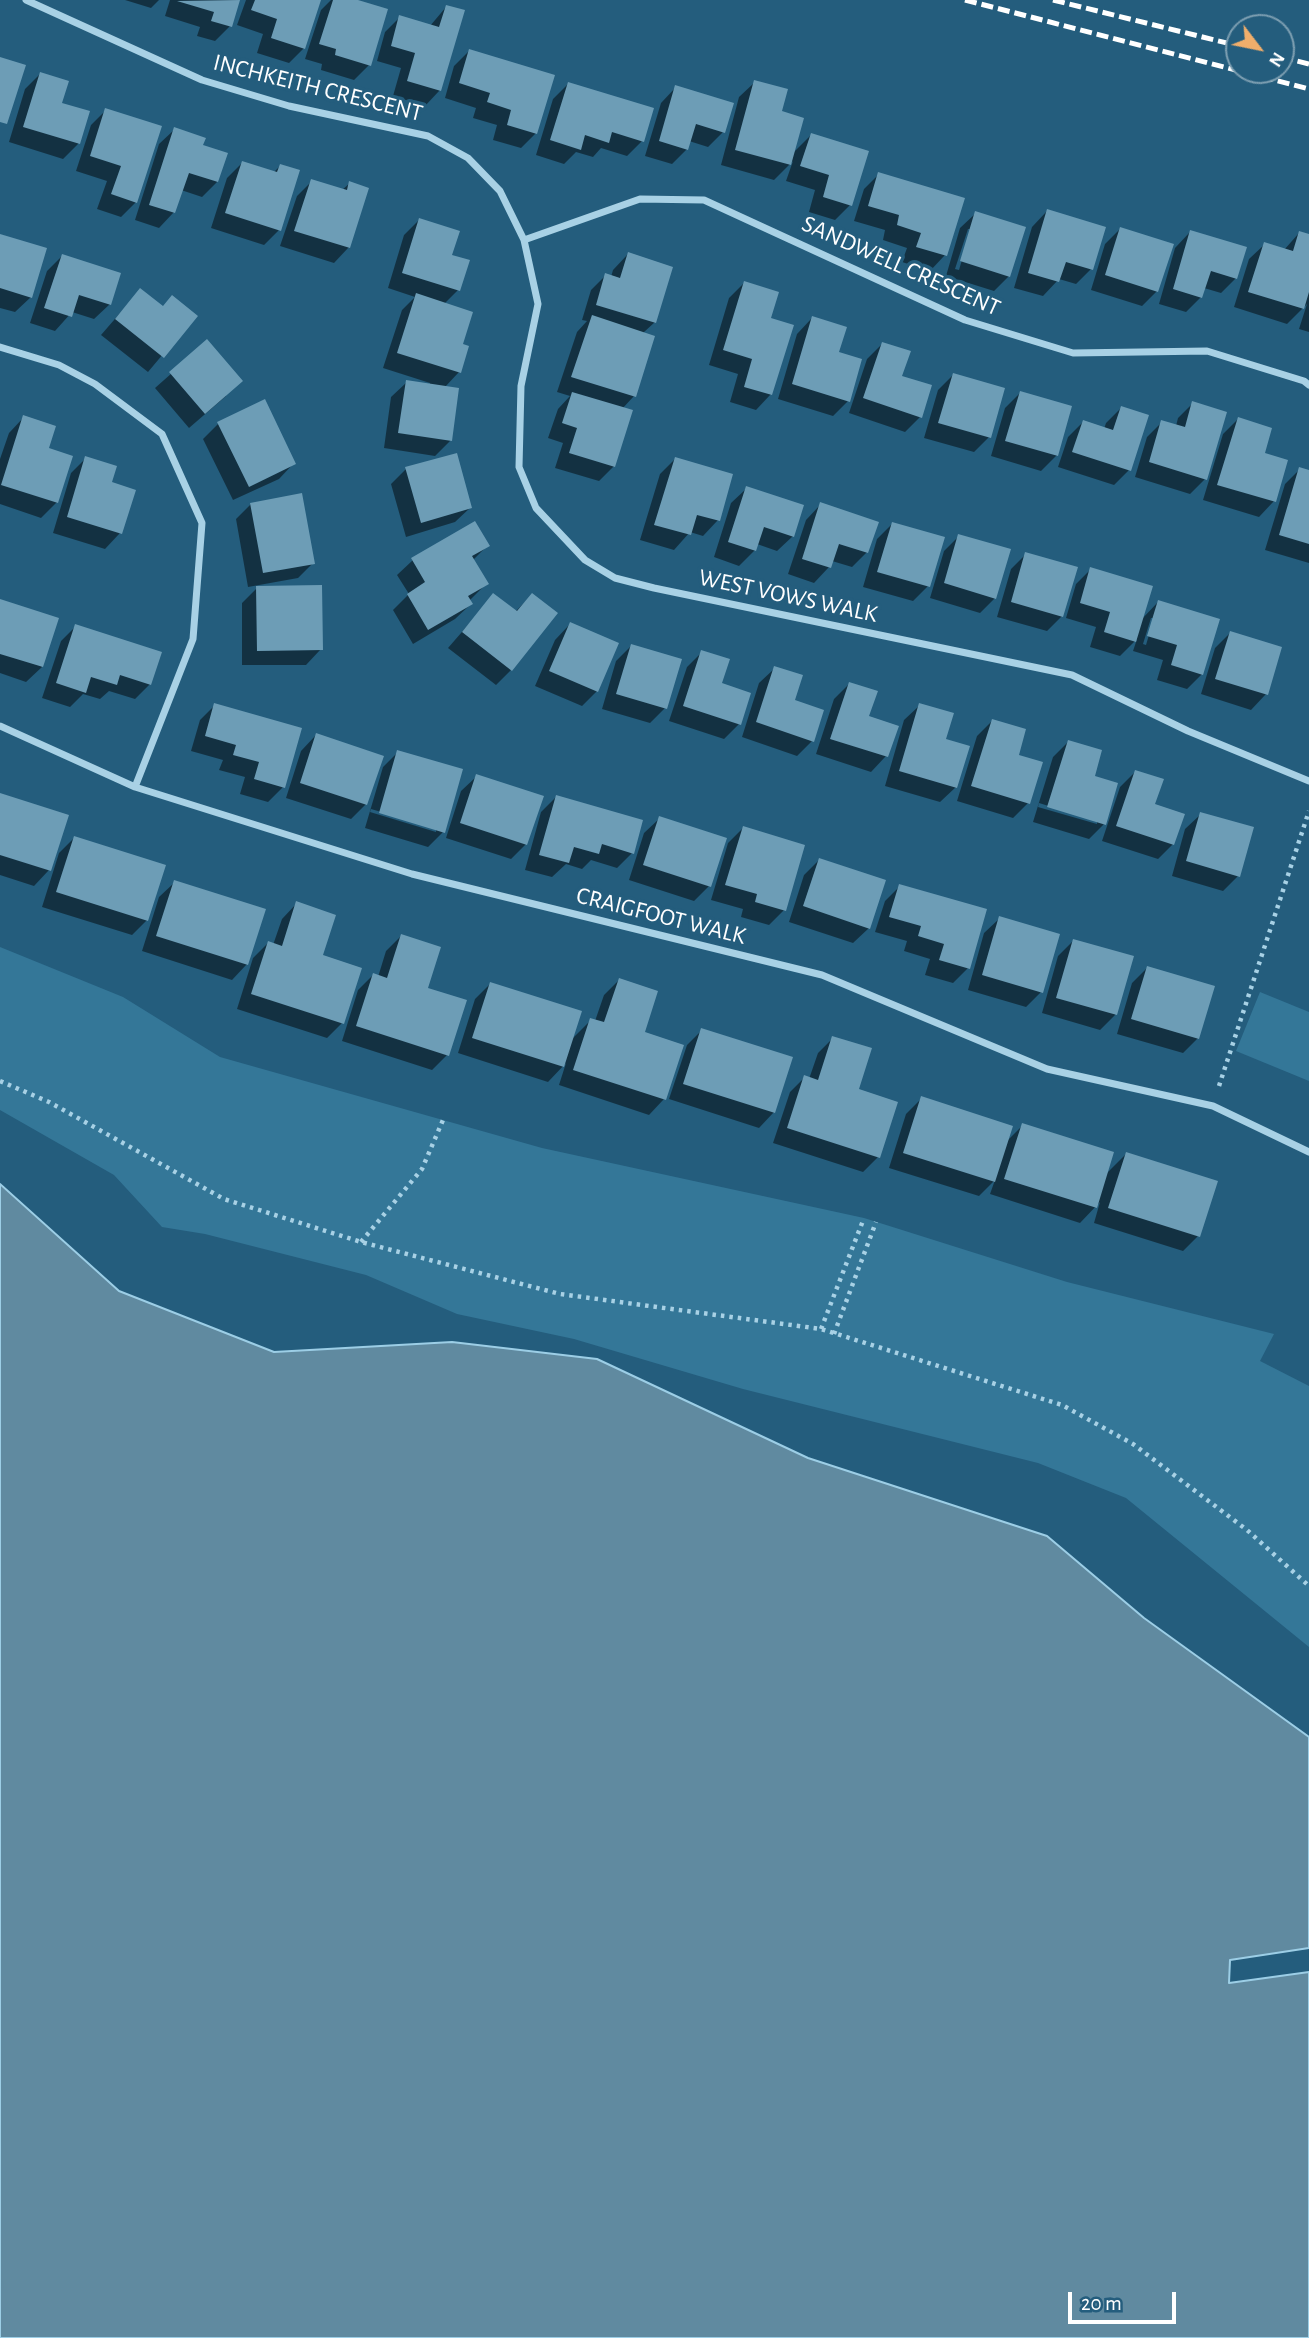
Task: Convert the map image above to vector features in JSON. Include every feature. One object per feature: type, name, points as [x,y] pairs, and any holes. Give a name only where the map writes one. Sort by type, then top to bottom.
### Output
[{"type":"street","name":"INCHKEITH CRESCENT","points":[[26,0],[202,80],[289,106],[428,136],[468,158],[500,191],[524,240]]},
{"type":"street","name":"SANDWELL CRESCENT","points":[[524,240],[640,199],[704,200],[965,320],[1073,353],[1207,351],[1304,381],[1309,385]]},
{"type":"street","name":"WEST VOWS WALK","points":[[524,240],[538,304],[520,386],[519,467],[536,508],[585,560],[615,578],[654,588],[1072,675],[1188,731],[1309,781]]},
{"type":"street","points":[[0,347],[59,365],[95,383],[162,434],[202,523],[193,639],[135,787]]},
{"type":"street","name":"CRAIGFOOT WALK","points":[[0,726],[135,787],[412,874],[822,975],[1047,1069],[1213,1105],[1309,1152]]},
{"type":"path","points":[[1213,1105],[1309,811]]},
{"type":"path","points":[[0,1080],[50,1102],[224,1199],[361,1242],[560,1294],[821,1329],[1062,1405],[1133,1444],[1247,1530],[1309,1586]]},
{"type":"path","points":[[361,1242],[422,1169],[443,1120]]},
{"type":"path","points":[[821,1329],[864,1218]]},
{"type":"path","points":[[834,1334],[876,1222]]},
{"type":"shaded area","points":[[0,947],[123,997],[220,1057],[542,1148],[864,1218],[1067,1282],[1274,1334],[1260,1361],[1309,1386],[1309,1647],[1126,1498],[1038,1463],[743,1389],[574,1339],[457,1314],[366,1275],[205,1234],[162,1227],[114,1175],[0,1110]]},
{"type":"shaded area","points":[[1260,992],[1309,1012],[1309,1081],[1236,1051]]},
{"type":"shaded area","points":[[0,1184],[119,1291],[274,1352],[452,1342],[597,1359],[808,1458],[1047,1536],[1144,1618],[1309,1737],[1309,1948],[1230,1960],[1229,1983],[1309,1972],[1309,2338],[0,2338]]},
{"type":"building","points":[[240,0],[232,27],[211,21],[214,12],[177,1]]},
{"type":"building","points":[[255,0],[321,0],[305,49],[271,38],[277,19],[251,10]]},
{"type":"building","points":[[333,0],[358,0],[388,9],[371,66],[335,55],[336,49],[319,44]]},
{"type":"building","points":[[446,5],[465,10],[441,91],[407,81],[415,53],[391,46],[399,15],[439,27]]},
{"type":"building","points":[[469,49],[555,75],[537,134],[507,125],[511,110],[487,102],[490,93],[459,83]]},
{"type":"building","points":[[0,57],[26,65],[7,124],[0,122]]},
{"type":"building","points":[[40,72],[69,81],[62,103],[90,111],[80,144],[23,127]]},
{"type":"building","points":[[754,80],[788,89],[782,111],[804,118],[791,165],[735,150]]},
{"type":"building","points":[[568,82],[654,108],[644,142],[612,132],[609,143],[585,135],[581,150],[550,140]]},
{"type":"building","points":[[675,85],[734,103],[725,133],[696,124],[688,150],[659,141]]},
{"type":"building","points":[[105,108],[162,126],[137,203],[111,194],[121,166],[90,156]]},
{"type":"building","points":[[174,127],[206,138],[203,145],[228,153],[218,182],[189,173],[175,213],[149,205]]},
{"type":"building","points":[[811,133],[869,151],[852,206],[823,197],[829,175],[800,166]]},
{"type":"building","points":[[242,161],[277,172],[280,164],[300,170],[281,231],[225,213]]},
{"type":"building","points":[[878,172],[965,198],[947,256],[916,247],[921,233],[897,225],[899,215],[868,206]]},
{"type":"building","points":[[311,179],[347,190],[349,181],[369,188],[350,248],[294,231]]},
{"type":"building","points":[[1047,209],[1106,227],[1093,270],[1066,262],[1059,282],[1028,273]]},
{"type":"building","points":[[975,211],[1026,227],[1010,277],[960,261]]},
{"type":"building","points":[[419,218],[460,231],[452,255],[470,260],[460,291],[402,273]]},
{"type":"building","points":[[1120,227],[1174,244],[1158,292],[1105,275]]},
{"type":"building","points":[[1190,230],[1247,247],[1237,279],[1211,271],[1202,298],[1173,289]]},
{"type":"building","points":[[1299,231],[1309,234],[1309,292],[1304,309],[1248,292],[1264,242],[1293,251]]},
{"type":"building","points":[[0,234],[47,248],[32,298],[0,288]]},
{"type":"building","points":[[628,252],[673,267],[656,323],[596,305],[605,273],[620,278]]},
{"type":"building","points":[[62,254],[121,273],[111,305],[79,295],[72,317],[44,308]]},
{"type":"building","points":[[744,281],[779,292],[771,318],[794,325],[772,395],[744,387],[752,359],[723,350]]},
{"type":"building","points":[[140,288],[163,306],[172,295],[198,316],[164,358],[115,319]]},
{"type":"building","points":[[416,293],[473,312],[463,344],[469,346],[461,373],[397,353]]},
{"type":"building","points":[[592,315],[655,336],[636,397],[571,377]]},
{"type":"building","points":[[812,316],[847,327],[839,352],[862,359],[850,402],[792,384]]},
{"type":"building","points":[[207,339],[243,381],[205,414],[169,372]]},
{"type":"building","points":[[882,342],[911,351],[902,376],[932,385],[922,418],[863,398]]},
{"type":"building","points":[[953,373],[1005,388],[991,438],[938,423]]},
{"type":"building","points":[[406,380],[459,388],[452,441],[398,433]]},
{"type":"building","points":[[1020,391],[1072,406],[1058,456],[1005,441]]},
{"type":"building","points":[[572,392],[633,410],[615,467],[569,453],[577,428],[562,423]]},
{"type":"building","points":[[265,399],[296,464],[249,487],[217,422]]},
{"type":"building","points":[[1192,401],[1227,412],[1207,480],[1149,462],[1161,420],[1185,427]]},
{"type":"building","points":[[1121,406],[1149,415],[1131,471],[1072,452],[1083,420],[1113,430]]},
{"type":"building","points":[[23,415],[56,426],[49,448],[73,456],[58,503],[1,485]]},
{"type":"building","points":[[1238,417],[1272,428],[1265,453],[1288,460],[1276,502],[1217,485]]},
{"type":"building","points":[[457,453],[472,508],[421,523],[405,467]]},
{"type":"building","points":[[85,456],[117,466],[112,482],[136,490],[122,534],[67,517]]},
{"type":"building","points":[[675,457],[733,474],[720,521],[697,515],[691,535],[654,525]]},
{"type":"building","points":[[1299,467],[1309,470],[1309,544],[1279,535]]},
{"type":"building","points":[[746,486],[804,505],[794,537],[764,527],[756,551],[728,542]]},
{"type":"building","points":[[302,493],[315,564],[263,573],[250,503]]},
{"type":"building","points":[[820,502],[879,522],[868,553],[839,544],[831,568],[802,559]]},
{"type":"building","points":[[475,521],[490,546],[472,556],[489,584],[468,596],[473,604],[428,630],[407,594],[425,582],[411,558]]},
{"type":"building","points":[[892,522],[945,537],[930,587],[877,572]]},
{"type":"building","points":[[958,534],[1011,549],[996,599],[944,583]]},
{"type":"building","points":[[1025,552],[1078,567],[1063,617],[1011,602]]},
{"type":"building","points":[[1090,567],[1153,586],[1136,642],[1104,632],[1110,612],[1080,603]]},
{"type":"building","points":[[322,585],[323,650],[257,651],[256,586]]},
{"type":"building","points":[[493,593],[517,611],[532,593],[558,613],[512,671],[462,632]]},
{"type":"building","points":[[0,599],[59,618],[43,667],[0,654]]},
{"type":"building","points":[[1158,600],[1220,619],[1203,675],[1171,665],[1177,645],[1147,636]]},
{"type":"building","points":[[570,622],[619,643],[598,692],[549,671]]},
{"type":"building","points":[[75,624],[162,652],[151,685],[120,675],[117,685],[91,677],[86,693],[56,683]]},
{"type":"building","points":[[1230,631],[1282,647],[1268,695],[1215,679]]},
{"type":"building","points":[[631,644],[682,659],[667,709],[616,694]]},
{"type":"building","points":[[701,650],[730,659],[722,683],[751,693],[741,725],[683,706]]},
{"type":"building","points":[[774,666],[803,675],[795,700],[824,710],[814,742],[756,722]]},
{"type":"building","points":[[849,682],[878,691],[869,716],[899,726],[888,757],[830,739]]},
{"type":"building","points":[[214,703],[302,728],[285,788],[254,779],[259,762],[233,755],[236,745],[205,736]]},
{"type":"building","points":[[919,703],[954,713],[946,739],[970,746],[957,788],[899,771]]},
{"type":"building","points":[[992,719],[1026,729],[1019,755],[1043,762],[1030,804],[971,786]]},
{"type":"building","points":[[316,733],[384,756],[367,805],[300,783]]},
{"type":"building","points":[[1068,740],[1102,750],[1095,776],[1118,783],[1106,825],[1047,807]]},
{"type":"building","points":[[397,750],[463,769],[445,833],[379,813]]},
{"type":"building","points":[[1135,770],[1164,779],[1155,804],[1185,814],[1174,845],[1116,826]]},
{"type":"building","points":[[476,774],[544,796],[527,845],[460,823]]},
{"type":"building","points":[[0,793],[69,815],[51,871],[0,855]]},
{"type":"building","points":[[556,795],[643,820],[634,854],[602,844],[599,854],[574,847],[569,863],[539,855]]},
{"type":"building","points":[[1200,812],[1254,827],[1240,877],[1186,861]]},
{"type":"building","points":[[659,816],[727,838],[711,887],[643,865]]},
{"type":"building","points":[[743,826],[805,845],[786,911],[755,902],[757,894],[725,885]]},
{"type":"building","points":[[74,836],[166,865],[148,921],[56,892]]},
{"type":"building","points":[[819,858],[886,880],[870,929],[803,906]]},
{"type":"building","points":[[174,880],[266,909],[248,965],[156,936]]},
{"type":"building","points":[[899,884],[987,909],[970,969],[939,960],[944,944],[918,936],[921,926],[889,917]]},
{"type":"building","points":[[296,901],[336,915],[323,955],[362,968],[344,1024],[251,994],[268,941],[282,946]]},
{"type":"building","points":[[999,916],[1060,934],[1043,993],[982,975]]},
{"type":"building","points":[[401,934],[441,947],[428,988],[467,1000],[449,1056],[356,1026],[373,973],[387,978]]},
{"type":"building","points":[[1073,939],[1134,956],[1117,1015],[1056,998]]},
{"type":"building","points":[[1147,966],[1215,986],[1199,1039],[1131,1019]]},
{"type":"building","points":[[619,978],[658,991],[645,1032],[684,1045],[666,1100],[573,1070],[590,1018],[604,1022]]},
{"type":"building","points":[[490,982],[582,1011],[564,1067],[472,1038]]},
{"type":"building","points":[[701,1028],[793,1057],[775,1113],[683,1084]]},
{"type":"building","points":[[832,1036],[872,1048],[859,1089],[898,1102],[880,1158],[787,1128],[804,1075],[818,1080]]},
{"type":"building","points":[[921,1096],[1013,1126],[995,1182],[903,1153]]},
{"type":"building","points":[[1022,1123],[1114,1152],[1097,1208],[1004,1179]]},
{"type":"building","points":[[1126,1152],[1218,1181],[1200,1237],[1108,1208]]},
{"type":"railway","points":[[965,0],[1309,89]]},
{"type":"railway","points":[[1053,0],[1225,43]]},
{"type":"railway","points":[[1295,60],[1309,64]]}]
